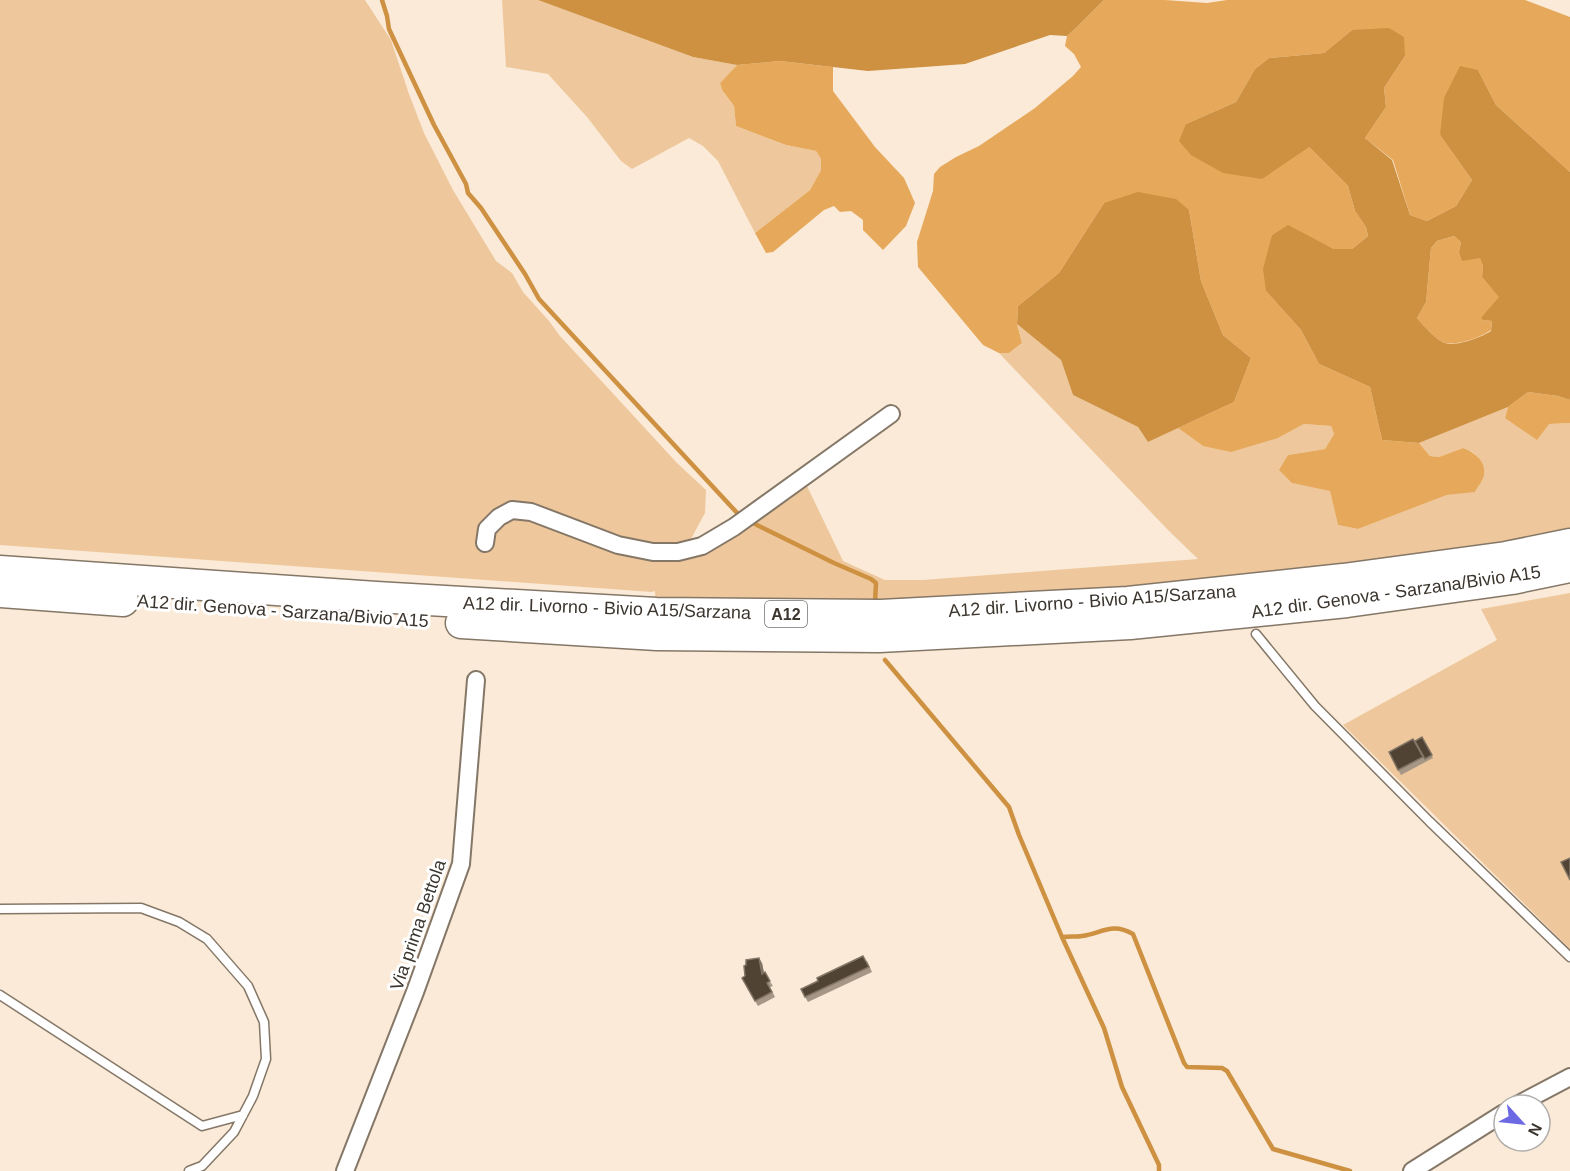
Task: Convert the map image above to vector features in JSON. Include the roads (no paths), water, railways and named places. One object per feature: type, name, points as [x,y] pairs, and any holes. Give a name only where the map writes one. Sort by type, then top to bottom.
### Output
[{"type":"highway","name":"A12 dir. Livorno - Bivio A15/Sarzana","points":[[0,571],[388,598],[656,613],[881,615],[1140,601],[1366,576],[1506,557],[1570,544]]},
{"type":"highway","name":"A12 dir. Genova - Sarzana/Bivio A15","points":[[0,592],[657,635],[879,637],[1130,624],[1347,602],[1512,579],[1570,567]]},
{"type":"street","points":[[485,543],[487,529],[499,517],[512,510],[531,512],[618,545],[652,552],[678,552],[702,546],[734,527],[891,414]]},
{"type":"street","name":"Via prima Bettola","points":[[345,1171],[415,992],[461,864],[476,681]]},
{"type":"street","points":[[1538,1093],[1570,1077]]},
{"type":"street","points":[[1412,1171],[1492,1121]]},
{"type":"lane","points":[[1256,634],[1315,706],[1570,957]]},
{"type":"lane","points":[[0,909],[141,908],[179,922],[207,939],[248,986],[264,1022],[266,1059],[253,1096],[234,1132],[202,1166],[189,1171]]},
{"type":"lane","points":[[0,995],[201,1126],[243,1115]]},
{"type":"waterway","points":[[382,0],[389,29],[434,125],[466,184],[468,193],[481,208],[539,299],[739,515]]},
{"type":"waterway","points":[[753,523],[871,579],[876,583],[875,603]]},
{"type":"waterway","points":[[885,660],[1009,807],[1062,937],[1082,936],[1107,929],[1119,929],[1133,934],[1187,1067],[1222,1068],[1227,1071],[1273,1149],[1350,1171]]},
{"type":"waterway","points":[[1062,937],[1104,1028],[1122,1087],[1159,1165],[1159,1171]]}]
